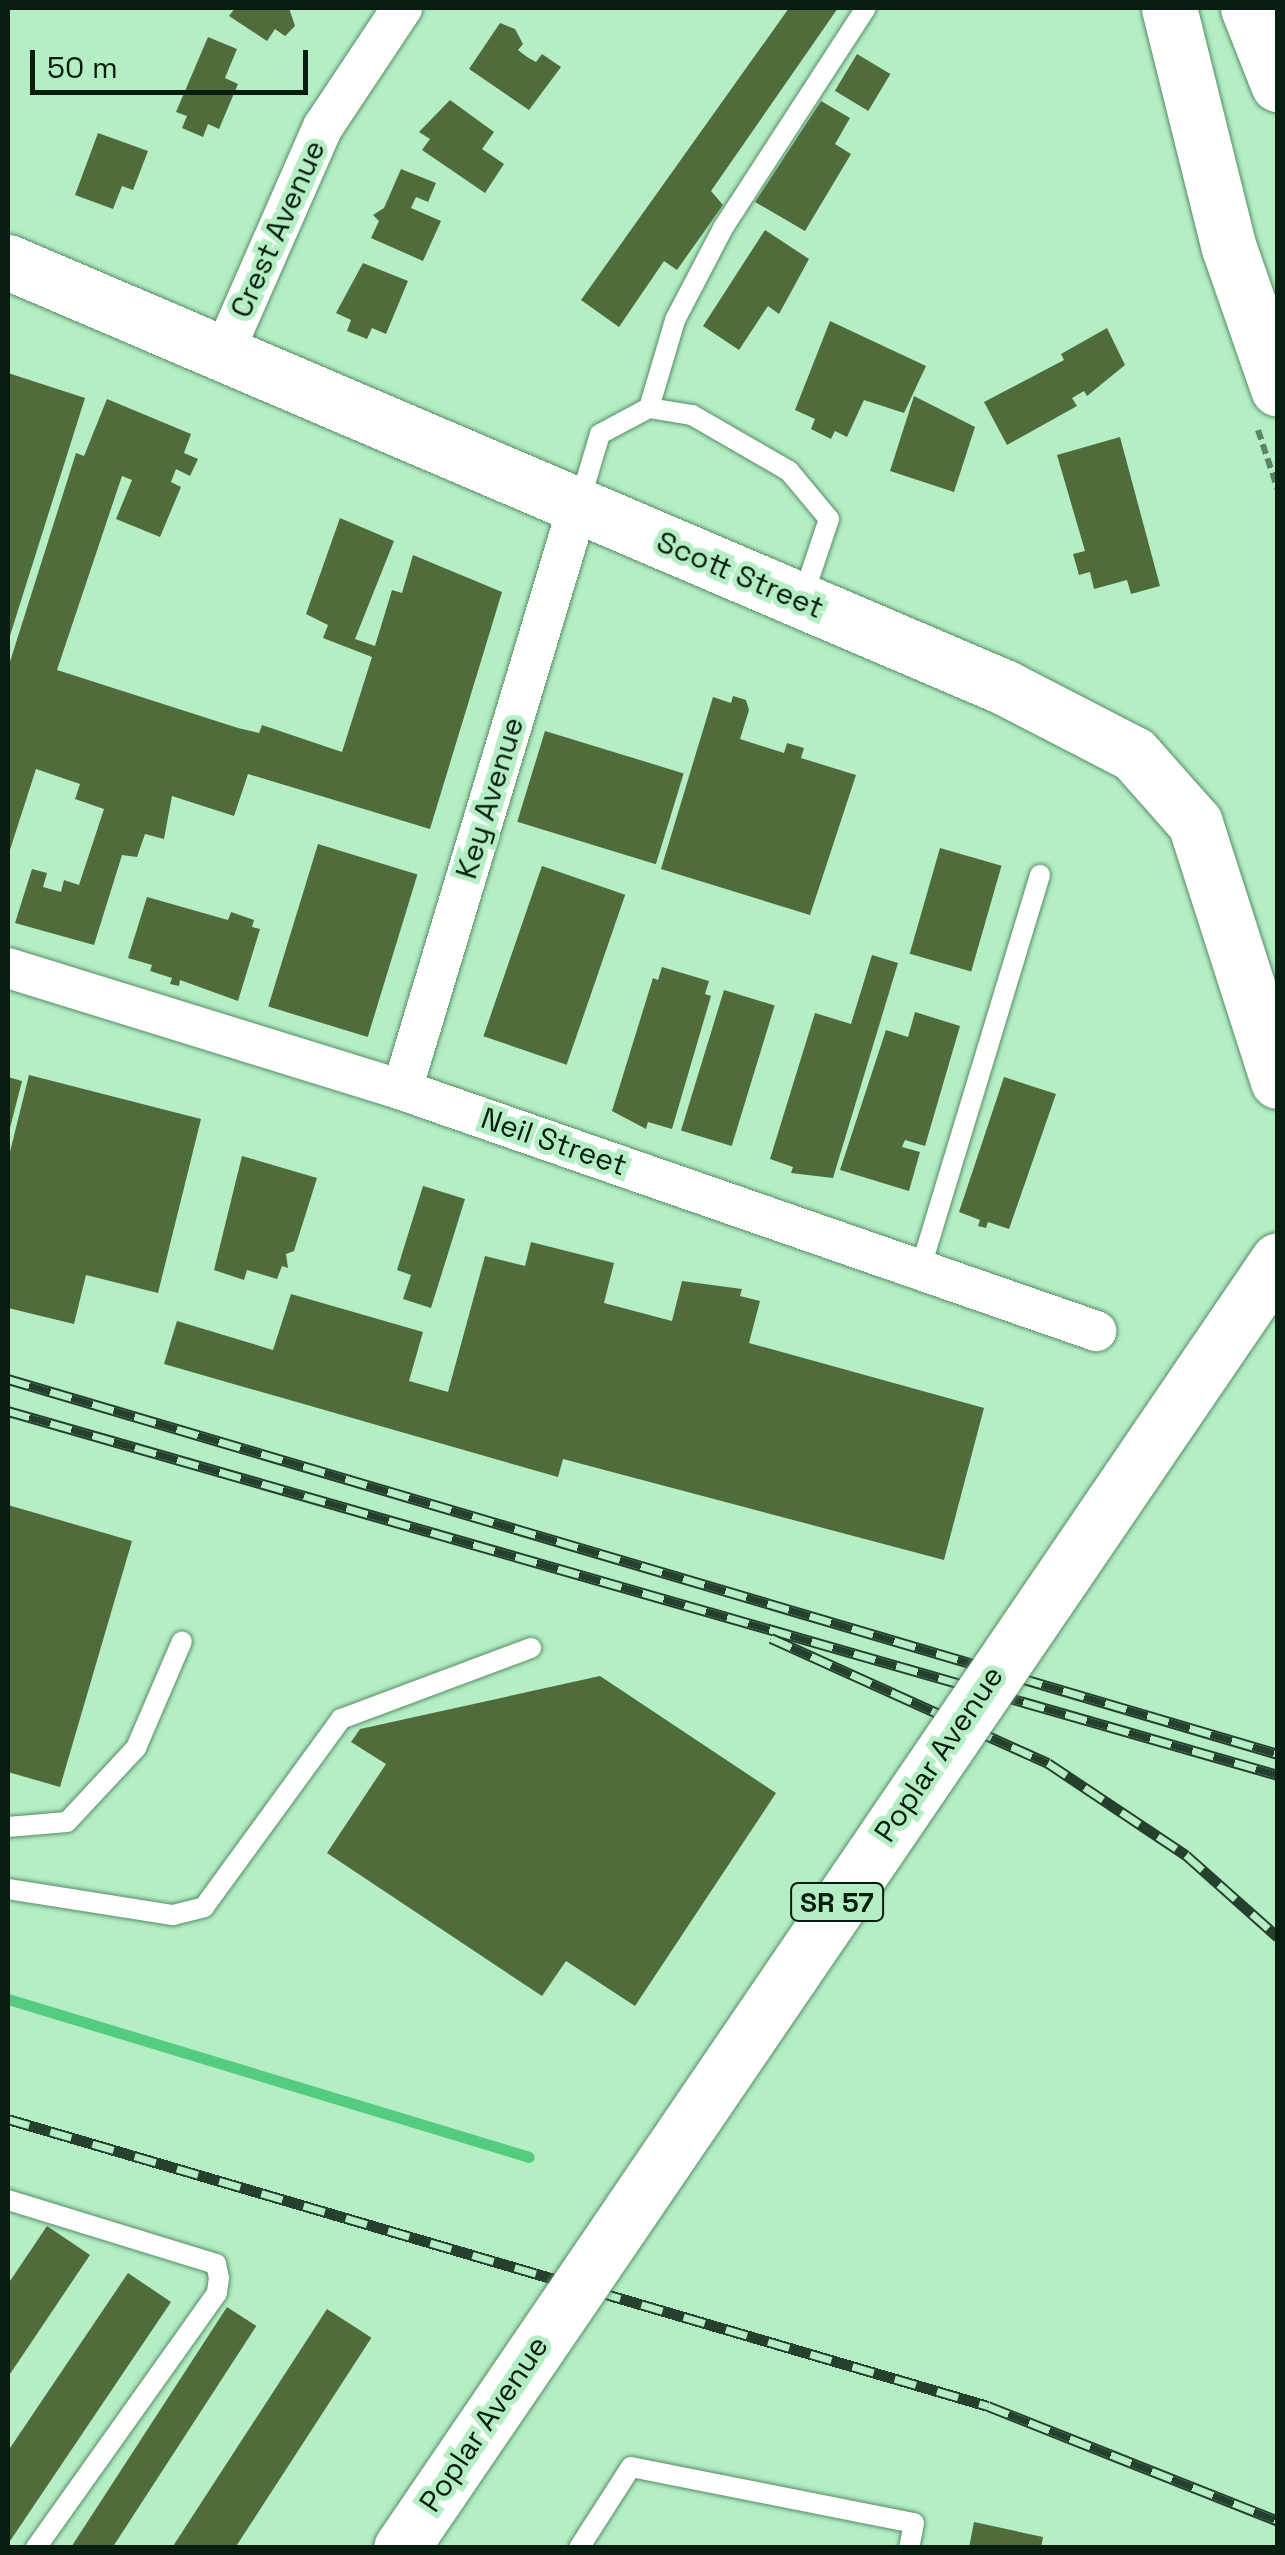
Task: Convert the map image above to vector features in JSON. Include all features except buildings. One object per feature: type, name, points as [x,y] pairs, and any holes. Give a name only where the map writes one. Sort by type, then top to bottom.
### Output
[{"type":"main road","points":[[1169,8],[1230,248],[1278,388]]},
{"type":"main road","points":[[1248,8],[1278,84]]},
{"type":"main road","name":"Scott Street","points":[[8,262],[1004,687],[1134,754],[1195,823],[1278,1081]]},
{"type":"main road","name":"Poplar Avenue","points":[[401,2548],[1278,1260]]},
{"type":"street","name":"Crest Avenue","points":[[224,352],[323,127],[402,8]]},
{"type":"street","name":"Key Avenue","points":[[402,1090],[578,506]]},
{"type":"street","name":"Neil Street","points":[[8,968],[402,1090],[1096,1331]]},
{"type":"lane","points":[[649,408],[675,320],[723,228],[866,8]]},
{"type":"lane","points":[[578,506],[600,434],[649,408],[692,414],[789,472],[829,518],[802,601]]},
{"type":"lane","points":[[920,1270],[1040,875]]},
{"type":"lane","points":[[8,1827],[67,1822],[136,1748],[182,1640]]},
{"type":"lane","points":[[8,1890],[173,1914],[204,1907],[341,1718],[531,1648]]},
{"type":"lane","points":[[8,2200],[216,2264],[219,2278],[216,2293],[36,2548]]},
{"type":"lane","points":[[580,2548],[631,2468],[914,2524],[909,2548]]},
{"type":"waterway","points":[[8,1999],[529,2157]]},
{"type":"railway","points":[[8,1379],[1278,1754]]},
{"type":"railway","points":[[8,1411],[1278,1775]]},
{"type":"railway","points":[[771,1638],[1048,1763],[1186,1855],[1278,1937]]},
{"type":"railway","points":[[8,2119],[988,2406],[1278,2521]]}]
